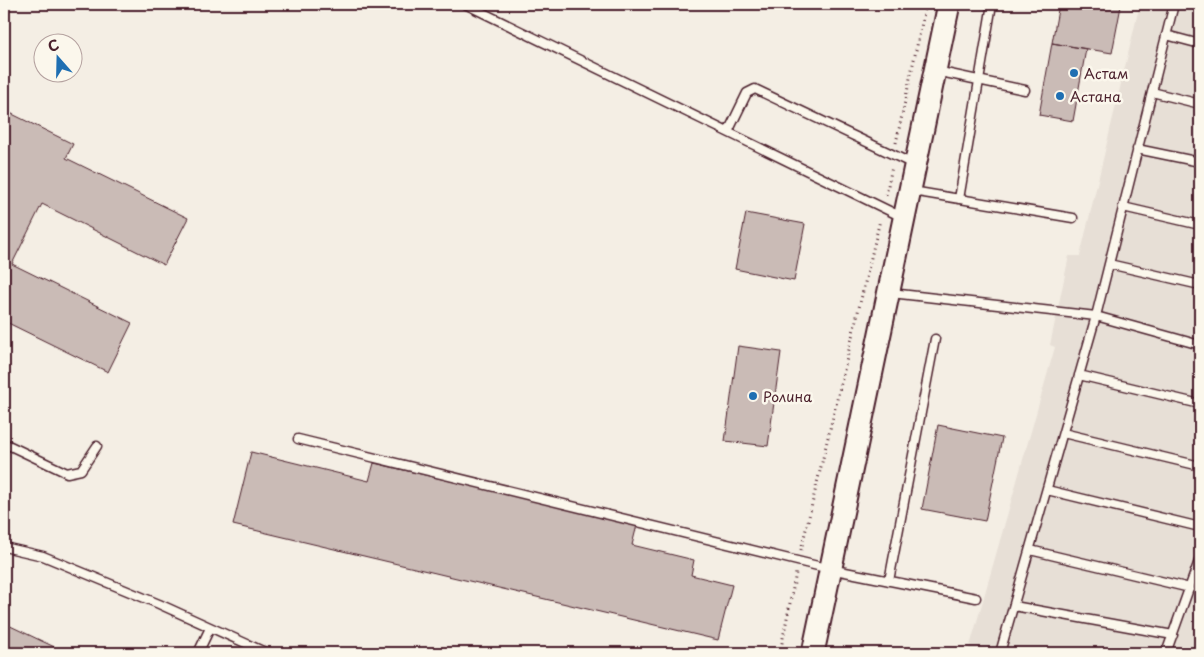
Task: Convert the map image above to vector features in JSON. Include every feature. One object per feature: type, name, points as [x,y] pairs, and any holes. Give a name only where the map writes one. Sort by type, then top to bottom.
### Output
[{"type":"street","points":[[813,653],[949,4]]},
{"type":"lane","points":[[465,4],[905,219]]},
{"type":"lane","points":[[960,199],[978,80],[992,4]]},
{"type":"lane","points":[[1000,653],[1096,316],[1174,4]]},
{"type":"lane","points":[[1166,35],[1200,44]]},
{"type":"lane","points":[[936,71],[1025,90]]},
{"type":"lane","points":[[728,132],[747,93],[754,89],[916,166]]},
{"type":"lane","points":[[1152,92],[1200,104]]},
{"type":"lane","points":[[1137,149],[1200,162]]},
{"type":"lane","points":[[911,191],[1073,218]]},
{"type":"lane","points":[[1123,207],[1200,226]]},
{"type":"lane","points":[[1109,264],[1200,286]]},
{"type":"lane","points":[[889,292],[1096,316],[1200,345]]},
{"type":"lane","points":[[889,581],[935,339]]},
{"type":"lane","points":[[1079,375],[1200,404]]},
{"type":"lane","points":[[1063,433],[1200,466]]},
{"type":"lane","points":[[298,439],[830,570],[976,598]]},
{"type":"lane","points":[[4,443],[67,474],[82,470],[97,446]]},
{"type":"lane","points":[[1047,490],[1200,527]]},
{"type":"lane","points":[[4,547],[43,556],[267,653]]},
{"type":"lane","points":[[1030,550],[1190,588]]},
{"type":"lane","points":[[1166,653],[1200,558]]},
{"type":"lane","points":[[1014,606],[1173,635]]},
{"type":"lane","points":[[198,653],[210,628]]},
{"type":"path","points":[[780,653],[798,561],[883,208],[926,4]]},
{"type":"shaded area","points":[[1140,4],[1200,4],[1200,653],[968,653],[1055,347],[1050,345],[1069,256],[1080,256]]},
{"type":"building","points":[[1059,4],[1108,4],[1121,6],[1112,53],[1052,43]]},
{"type":"building","name":"Астана","points":[[1052,43],[1086,49],[1073,121],[1039,115]]},
{"type":"building","points":[[4,110],[73,144],[66,158],[188,218],[164,265],[42,204],[12,264],[132,323],[108,372],[4,321]]},
{"type":"building","points":[[746,213],[805,224],[794,281],[735,269]]},
{"type":"building","name":"Ролина","points":[[738,346],[781,352],[768,446],[725,441]]},
{"type":"building","points":[[938,425],[1002,438],[985,521],[922,509]]},
{"type":"building","points":[[251,452],[369,481],[374,463],[637,525],[632,545],[694,560],[691,575],[732,585],[718,640],[233,525]]},
{"type":"building","points":[[4,623],[67,653],[4,653]]},
{"type":"place","name":"Астам","points":[[1074,73]]},
{"type":"place","name":"Астана","points":[[1060,96]]},
{"type":"place","name":"Ролина","points":[[753,396]]}]
